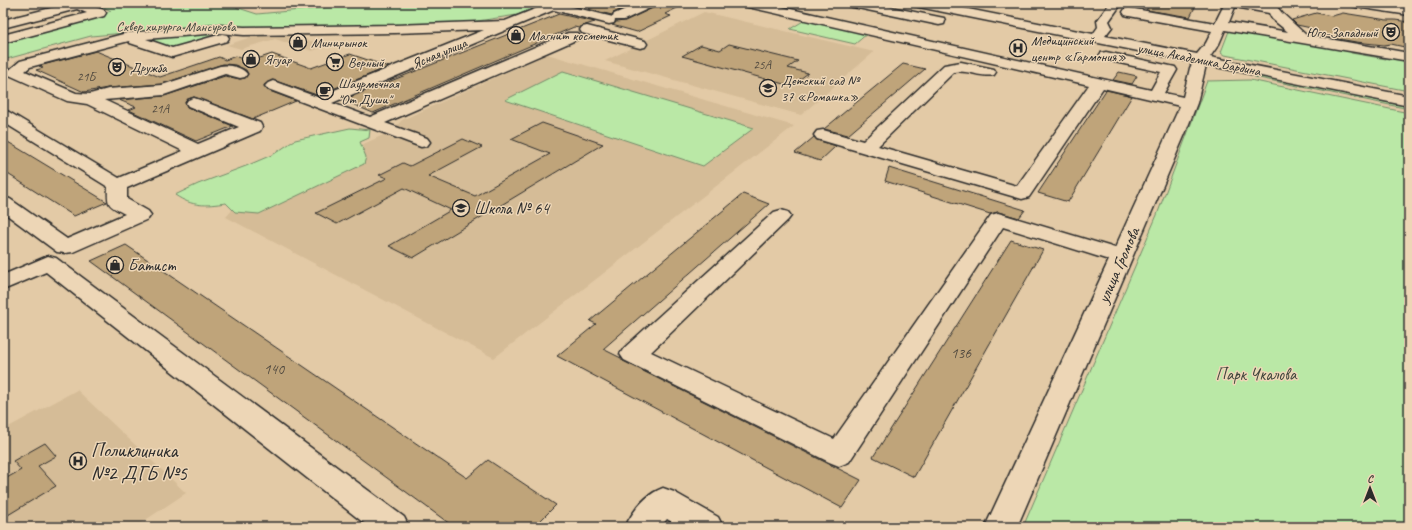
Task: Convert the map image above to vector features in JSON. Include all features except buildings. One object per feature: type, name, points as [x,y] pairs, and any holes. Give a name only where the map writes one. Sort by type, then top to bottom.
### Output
[{"type":"street","points":[[619,17],[650,3]]},
{"type":"street","points":[[853,3],[949,23]]},
{"type":"street","name":"улица Академика Бардина","points":[[919,3],[992,12],[1096,39],[1409,101]]},
{"type":"street","points":[[1096,39],[1105,26],[1103,21],[1116,3]]},
{"type":"street","points":[[1231,3],[1273,10],[1277,16],[1298,35],[1299,38]]},
{"type":"street","name":"улица Громова","points":[[1001,527],[1189,103],[1197,68],[1201,59],[1212,44],[1231,3]]},
{"type":"street","points":[[1356,3],[1409,11]]},
{"type":"street","points":[[755,4],[1189,103]]},
{"type":"street","points":[[3,24],[78,5],[100,13],[3,39]]},
{"type":"street","points":[[557,5],[609,20],[587,30],[640,44]]},
{"type":"street","name":"Ясная улица","points":[[317,103],[557,5]]},
{"type":"street","points":[[1129,12],[1192,25],[1220,27],[1299,38],[1409,58]]},
{"type":"street","points":[[240,74],[226,69],[164,90],[108,94],[90,99],[73,98],[14,72],[25,64],[127,37],[219,29],[244,31],[395,29],[507,25]]},
{"type":"street","points":[[127,37],[172,53],[244,31]]},
{"type":"street","points":[[370,122],[573,36]]},
{"type":"street","points":[[1094,54],[1170,70],[1155,95]]},
{"type":"street","points":[[866,148],[949,68],[961,66],[1058,86],[1099,82]]},
{"type":"street","points":[[823,135],[1022,193],[1099,82]]},
{"type":"street","points":[[274,86],[422,142]]},
{"type":"street","points":[[90,99],[198,150]]},
{"type":"street","points":[[118,185],[254,127],[194,103]]},
{"type":"street","points":[[3,115],[118,185]]},
{"type":"street","points":[[3,283],[56,255],[141,216],[117,201],[118,185]]},
{"type":"street","points":[[3,203],[56,255],[393,527]]},
{"type":"street","points":[[781,216],[633,354],[839,454],[998,219],[1121,257]]},
{"type":"street","points":[[640,527],[663,501],[707,527]]},
{"type":"shaded area","name":"Детский сад № 37 «Ромашка»","points":[[704,12],[874,52],[801,115],[605,61]]},
{"type":"shaded area","name":"Минирынок","points":[[295,36],[326,46],[312,51],[275,39],[241,49],[227,45],[251,37]]},
{"type":"shaded area","name":"Школа № 64","points":[[547,54],[794,126],[494,358],[226,217],[241,200],[392,131],[402,120]]},
{"type":"shaded area","name":"Поликлиника №2 ДГБ №5","points":[[77,390],[186,493],[135,527],[3,527],[3,430]]},
{"type":"green space","name":"Сквер хирурга Мансурова","points":[[95,3],[223,3],[257,14],[376,3],[547,3],[517,15],[471,22],[411,26],[246,28],[175,51],[136,32],[91,36],[3,60],[3,40],[111,11]]},
{"type":"green space","points":[[805,20],[868,33],[855,44],[790,29]]},
{"type":"green space","points":[[1229,31],[1242,31],[1351,50],[1351,53],[1386,59],[1386,56],[1409,60],[1409,91],[1225,55],[1221,52]]},
{"type":"green space","points":[[563,71],[754,128],[703,166],[505,100]]},
{"type":"green space","points":[[1255,75],[1409,106],[1409,109],[1254,77]]},
{"type":"green space","name":"Парк Чкалова","points":[[1250,80],[1409,113],[1409,527],[1023,527],[1157,215],[1207,81]]},
{"type":"green space","points":[[350,128],[370,130],[369,138],[360,142],[366,157],[364,164],[259,214],[235,212],[226,203],[212,205],[194,204],[175,195],[198,184],[274,154],[295,140]]},
{"type":"place","name":"Юго-Западный","points":[[1391,32]]},
{"type":"place","name":"Магнит косметик","points":[[516,35]]},
{"type":"place","name":"Минирынок","points":[[298,42]]},
{"type":"place","name":"Медицинский центр «Гармония»","points":[[1018,48]]},
{"type":"place","name":"Ягуар","points":[[251,59]]},
{"type":"place","name":"Верный","points":[[335,62]]},
{"type":"place","name":"Дружба","points":[[117,67]]},
{"type":"place","name":"Детский сад № 37 «Ромашка»","points":[[768,88]]},
{"type":"place","name":"Шаурмечная \"От Души\"","points":[[325,91]]},
{"type":"place","name":"Школа № 64","points":[[461,208]]},
{"type":"place","name":"Батист","points":[[115,265]]},
{"type":"place","name":"Поликлиника №2 ДГБ №5","points":[[78,461]]}]
